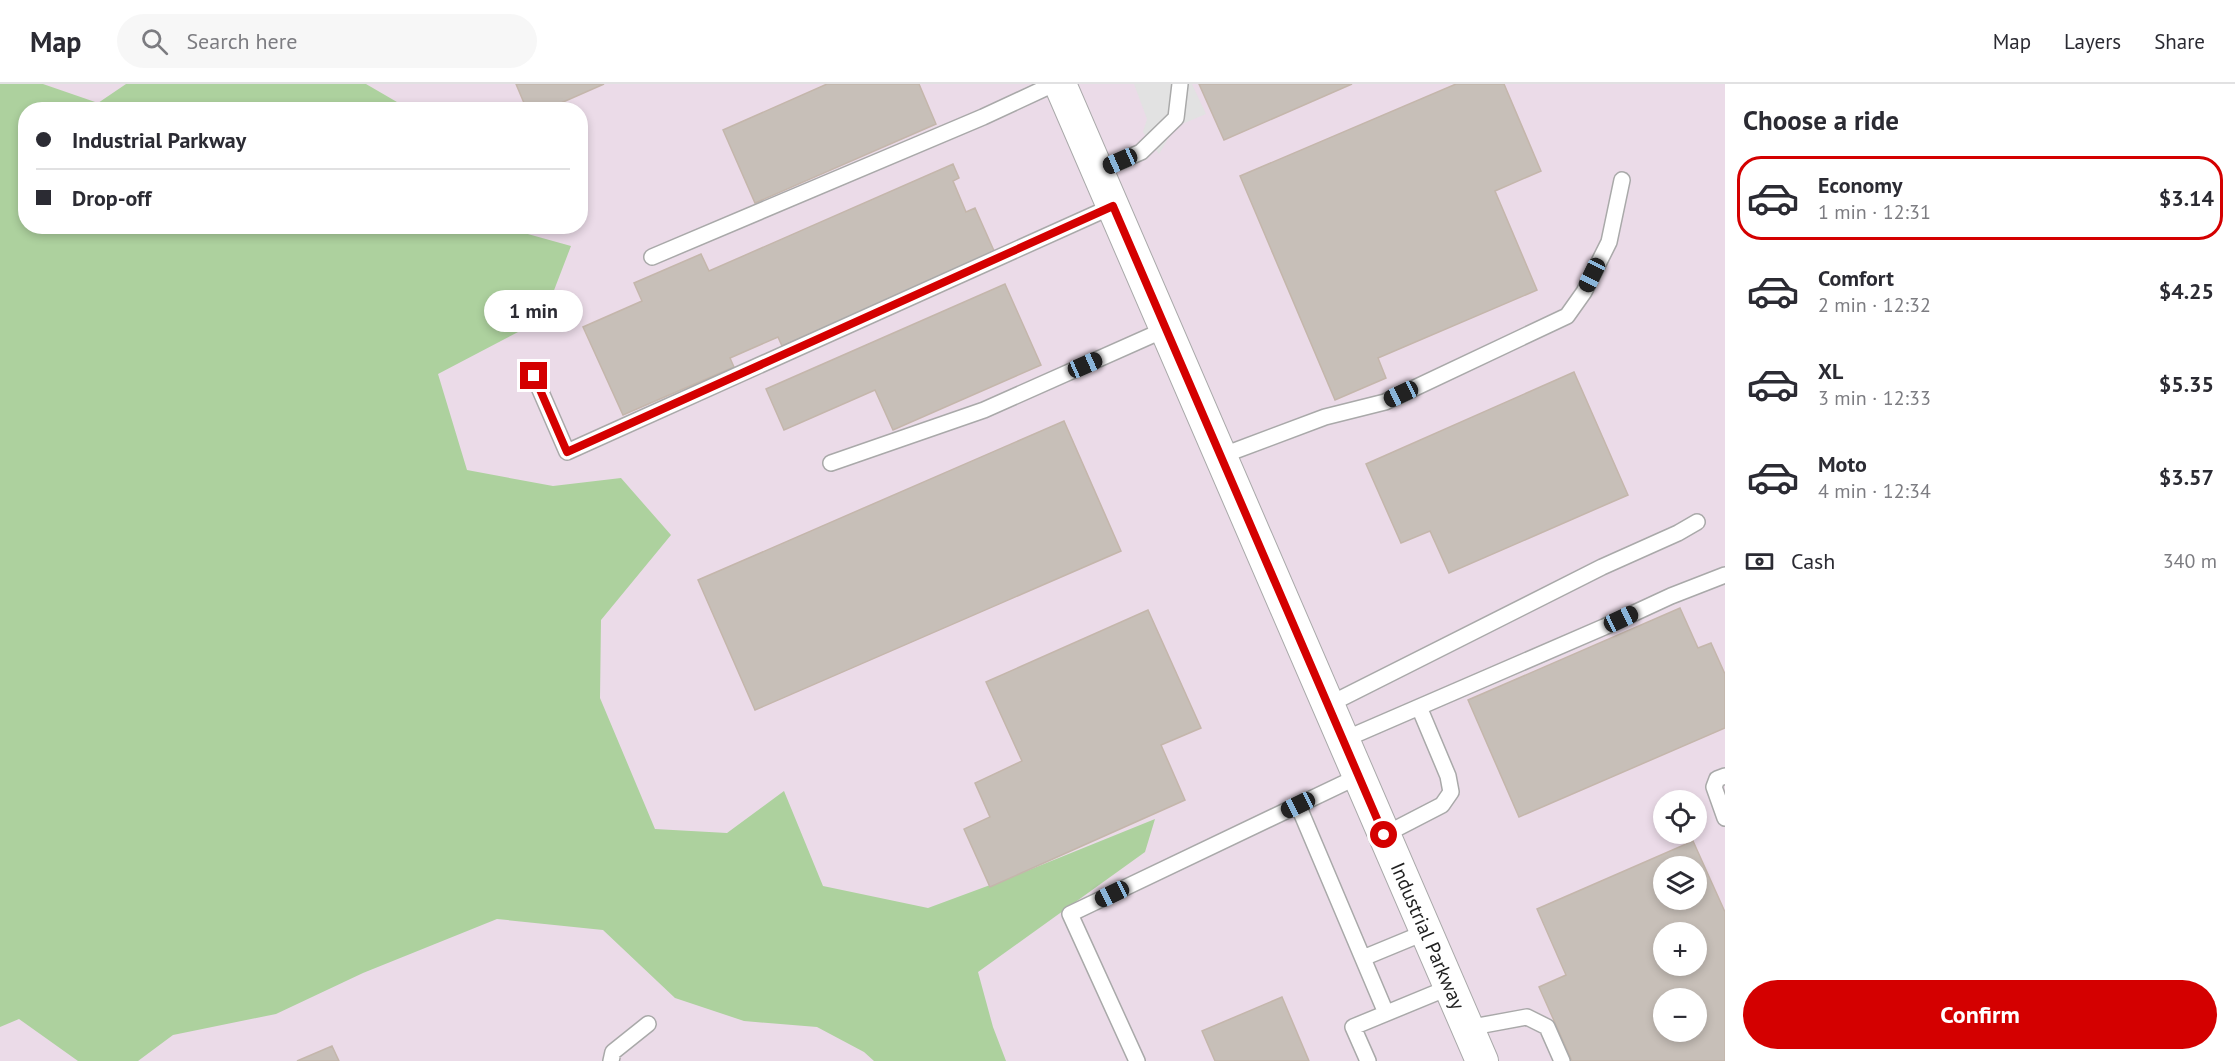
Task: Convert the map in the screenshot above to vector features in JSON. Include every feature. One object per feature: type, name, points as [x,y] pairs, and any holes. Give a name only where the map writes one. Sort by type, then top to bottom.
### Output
[{"type":"street","name":"Industrial Parkway","points":[[1060,84],[1482,1061]]},
{"type":"lane","points":[[652,257],[983,117],[1054,84]]},
{"type":"lane","points":[[1098,171],[1141,152],[1176,118],[1180,84]]},
{"type":"lane","points":[[1221,456],[1325,417],[1384,402],[1567,316],[1584,292],[1609,242],[1622,180]]},
{"type":"lane","points":[[534,376],[567,452],[1113,206]]},
{"type":"lane","points":[[831,463],[984,410],[1166,330]]},
{"type":"lane","points":[[1328,705],[1602,567],[1678,533],[1697,522]]},
{"type":"lane","points":[[1343,740],[1671,596],[1725,575]]},
{"type":"lane","points":[[1384,835],[1442,805],[1451,792],[1448,776],[1419,707]]},
{"type":"lane","points":[[1137,1061],[1070,914],[1359,776]]},
{"type":"lane","points":[[1725,776],[1717,779],[1714,787],[1725,818]]},
{"type":"lane","points":[[1298,805],[1386,1013]]},
{"type":"lane","points":[[1363,958],[1426,932]]},
{"type":"lane","points":[[1368,1061],[1353,1027],[1450,987]]},
{"type":"lane","points":[[1467,1028],[1527,1017],[1547,1027],[1562,1061]]},
{"type":"lane","points":[[611,1061],[613,1052],[648,1024]]},
{"type":"shaded area","points":[[0,84],[1725,84],[1725,1061],[0,1061]]},
{"type":"shaded area","points":[[1134,84],[1192,84],[1206,114],[1175,127],[1159,154],[1143,132],[1147,119]]},
{"type":"green space","points":[[0,84],[43,84],[95,102],[18,102],[18,234],[528,234],[571,246],[543,319],[438,374],[467,470],[553,486],[621,478],[671,535],[601,620],[600,698],[655,829],[727,833],[784,791],[823,886],[928,908],[1155,819],[1145,852],[978,972],[993,1027],[1006,1061],[874,1061],[864,1052],[817,1027],[744,1021],[675,998],[603,930],[497,919],[363,973],[276,1014],[173,1035],[138,1061],[78,1061],[19,1019],[0,1027]]},
{"type":"green space","points":[[126,84],[366,84],[397,102],[99,102]]},
{"type":"building","points":[[516,84],[604,84],[563,102],[524,102]]},
{"type":"building","points":[[827,84],[919,84],[936,124],[755,203],[723,130]]},
{"type":"building","points":[[1199,84],[1352,84],[1224,140]]},
{"type":"building","points":[[1456,84],[1504,84],[1541,171],[1495,191],[1537,290],[1378,358],[1386,378],[1335,400],[1240,176]]},
{"type":"building","points":[[953,164],[959,178],[953,181],[966,212],[975,208],[995,253],[782,346],[778,337],[730,358],[734,367],[623,415],[583,327],[642,301],[634,283],[701,254],[709,271]]},
{"type":"building","points":[[1005,284],[1041,365],[893,430],[875,390],[784,430],[766,389]]},
{"type":"building","points":[[1574,372],[1628,495],[1449,573],[1430,531],[1401,543],[1366,464]]},
{"type":"building","points":[[1064,421],[1121,551],[755,710],[698,580]]},
{"type":"building","points":[[1680,608],[1698,648],[1711,643],[1725,674],[1725,728],[1519,817],[1468,700]]},
{"type":"building","points":[[1148,610],[1201,728],[1161,745],[1185,800],[990,887],[964,829],[990,817],[975,783],[1022,761],[986,682]]},
{"type":"building","points":[[1686,844],[1694,844],[1700,856],[1659,856]]},
{"type":"building","points":[[1653,858],[1653,910],[1707,910],[1707,872],[1725,912],[1725,1061],[1572,1061],[1539,987],[1566,975],[1537,909]]},
{"type":"building","points":[[1282,997],[1309,1061],[1215,1061],[1202,1031]]},
{"type":"building","points":[[332,1046],[339,1061],[297,1061]]},
{"type":"route","points":[[534,376],[567,452],[1113,206],[1384,835]]}]
